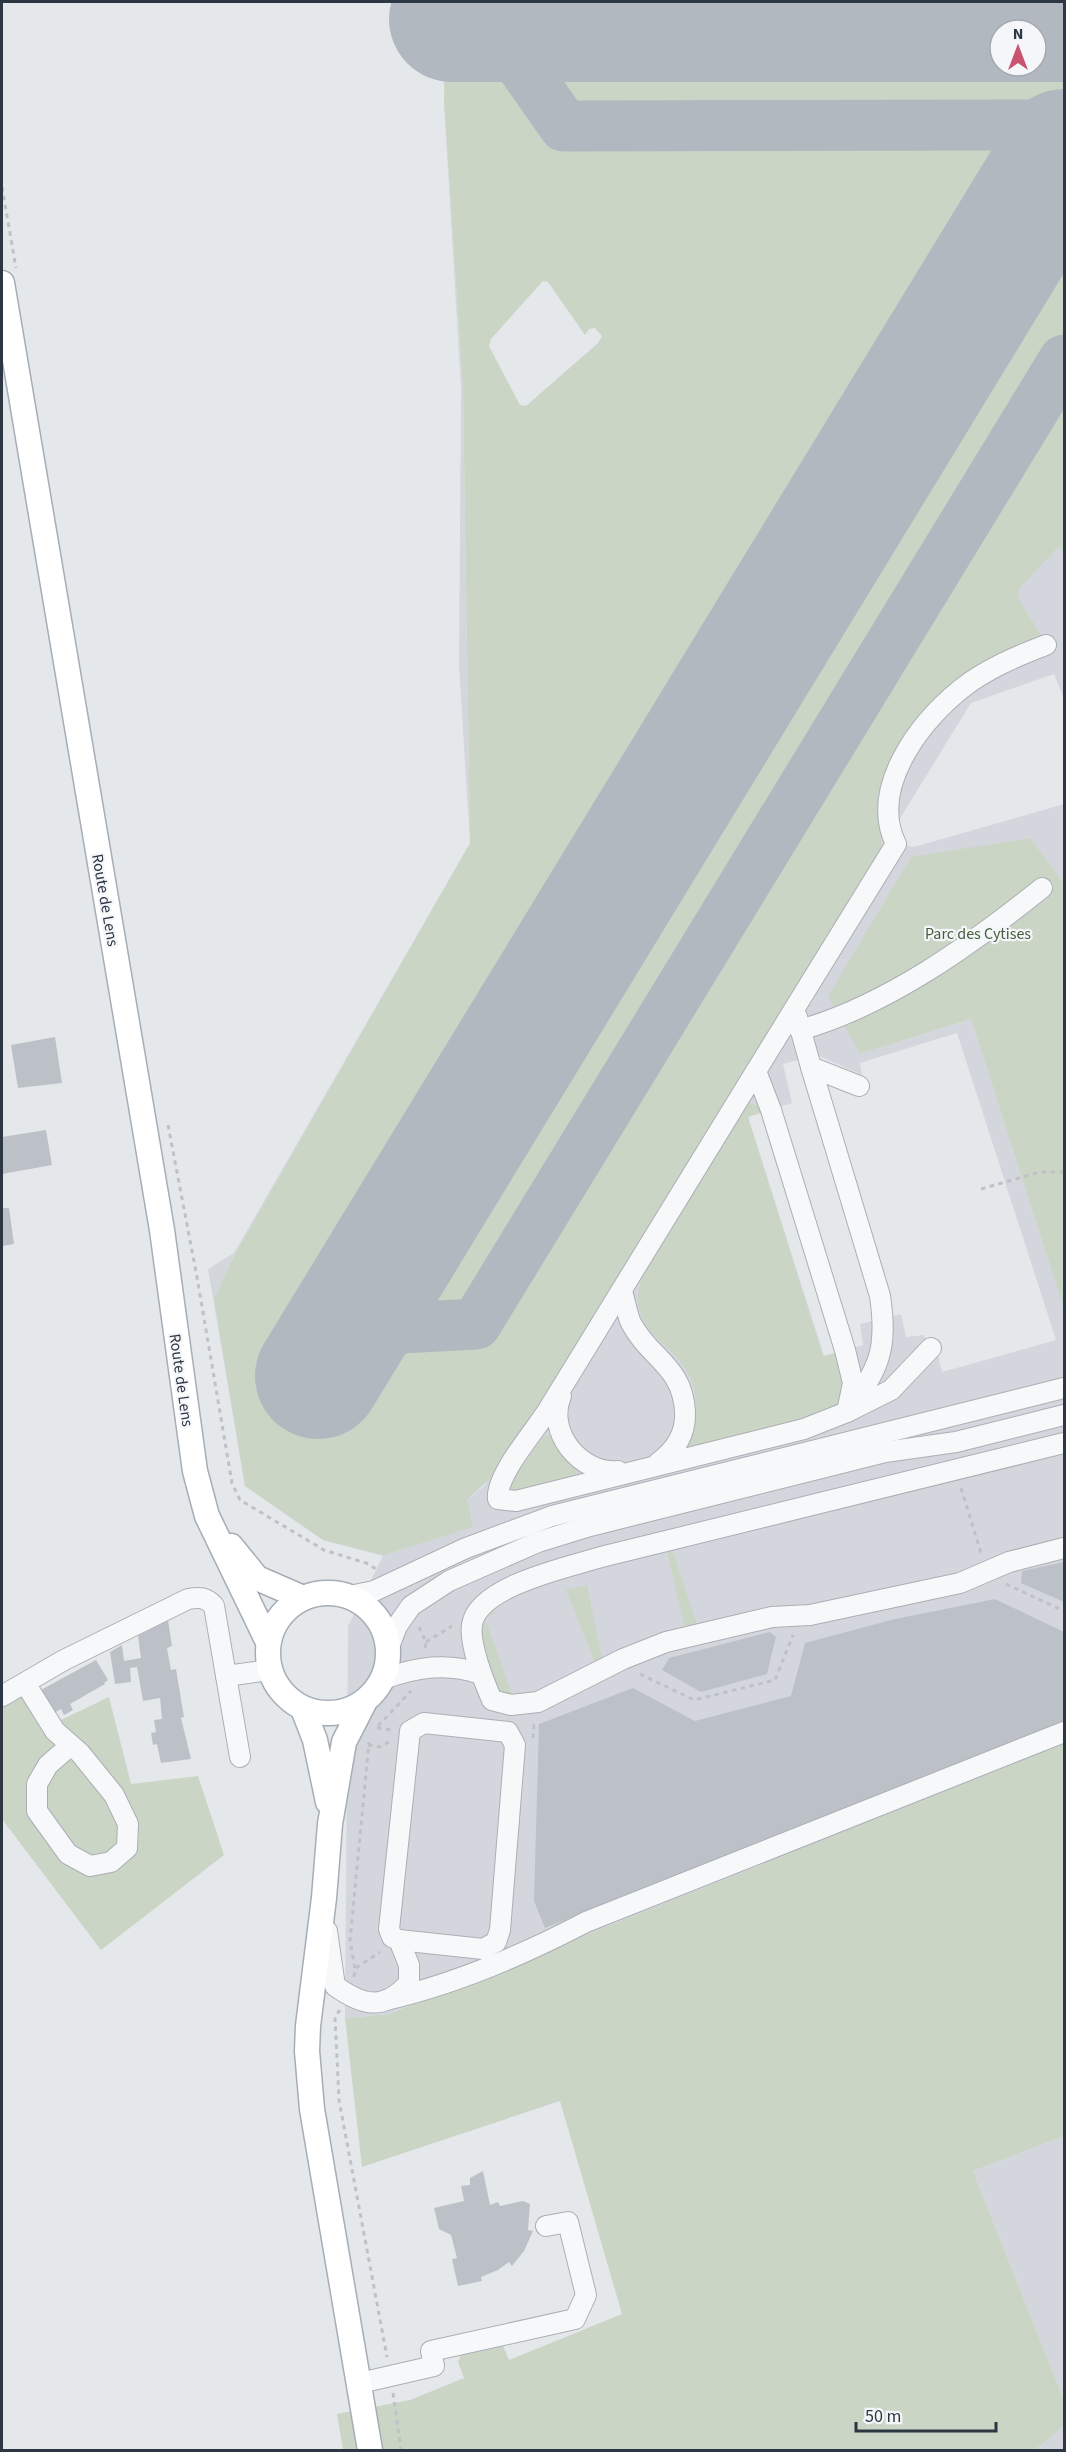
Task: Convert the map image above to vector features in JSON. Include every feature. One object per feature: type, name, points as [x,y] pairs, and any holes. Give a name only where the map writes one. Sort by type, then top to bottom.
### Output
[{"type":"main road","name":"Route de Lens","points":[[9,281],[162,1230],[195,1471],[207,1516],[268,1642]]},
{"type":"main road","name":"Route de Lens","points":[[207,1516],[257,1578],[303,1598]]},
{"type":"main road","points":[[364,1703],[334,1714],[318,1713],[303,1709],[282,1693],[269,1670],[268,1642],[275,1624],[286,1609],[303,1598],[318,1594],[348,1596],[374,1614],[385,1632],[389,1647],[388,1664],[383,1679],[364,1703],[344,1742],[330,1824],[307,2051],[312,2109],[370,2451]]},
{"type":"main road","points":[[303,1709],[315,1740],[326,1784],[330,1824]]},
{"type":"street","points":[[931,1348],[891,1390],[847,1412],[804,1429],[516,1501],[505,1502],[498,1499],[496,1489],[500,1479],[535,1431],[896,844],[890,831],[887,813],[891,786],[917,738],[937,712],[961,689],[1009,661],[1046,645]]},
{"type":"street","points":[[801,1030],[839,1017],[930,968],[988,931],[1042,888]]},
{"type":"street","points":[[795,1009],[880,1296],[885,1330],[880,1360],[868,1384],[847,1412]]},
{"type":"street","points":[[811,1067],[859,1086]]},
{"type":"street","points":[[756,1071],[771,1110],[845,1350],[853,1383],[847,1412]]},
{"type":"street","points":[[569,1376],[559,1401],[558,1423],[570,1450],[592,1467],[611,1472],[637,1470],[658,1462],[676,1448],[686,1423],[684,1395],[677,1379],[631,1323],[622,1291]]},
{"type":"street","points":[[348,1596],[374,1591],[466,1548],[552,1516],[809,1454],[1065,1388]]},
{"type":"street","points":[[449,1581],[462,1564],[478,1554],[590,1516],[1065,1397]]},
{"type":"street","points":[[389,1647],[397,1626],[411,1606],[449,1581],[538,1542],[590,1526],[885,1452],[949,1444],[1065,1415]]},
{"type":"street","points":[[804,1429],[809,1454]]},
{"type":"street","points":[[476,1727],[488,1712],[492,1700],[482,1674],[471,1625],[483,1603],[496,1594],[536,1577],[643,1546],[955,1472],[1065,1443]]},
{"type":"street","points":[[515,1745],[508,1732],[476,1727],[424,1723],[410,1731],[389,1929],[392,1937],[399,1940],[483,1949],[496,1942],[501,1920],[515,1745],[522,1714],[539,1710],[623,1659],[666,1642],[772,1617],[810,1615],[960,1583],[1032,1555],[1065,1548]]},
{"type":"street","points":[[2,1696],[188,1599],[198,1597],[208,1600],[214,1606],[240,1757]]},
{"type":"street","points":[[383,1679],[422,1667],[466,1669],[482,1674]]},
{"type":"street","points":[[226,1676],[269,1670]]},
{"type":"street","points":[[26,1683],[56,1731],[71,1745],[114,1795],[128,1824],[127,1848],[111,1862],[90,1866],[68,1854],[37,1811],[37,1784],[48,1765],[71,1745]]},
{"type":"street","points":[[492,1700],[539,1710]]},
{"type":"street","points":[[324,1898],[328,1955],[335,1986],[355,2000],[386,2000],[417,1993],[536,1948],[586,1922],[1065,1732]]},
{"type":"street","points":[[386,2000],[400,1993],[409,1983],[409,1965],[399,1940]]},
{"type":"street","points":[[360,2383],[434,2366],[431,2351],[575,2319],[586,2295],[568,2222],[546,2226]]},
{"type":"path","points":[[2,187],[9,281]]},
{"type":"path","points":[[166,1116],[197,1277],[231,1483],[240,1500],[324,1550],[369,1564],[394,1583]]},
{"type":"path","points":[[981,1189],[1041,1172],[1065,1172]]},
{"type":"path","points":[[955,1472],[991,1585],[1001,1581],[1065,1611]]},
{"type":"path","points":[[401,2451],[391,2376],[339,2100],[335,2017],[350,1997],[356,1969],[350,1941],[368,1745],[378,1725],[414,1688],[422,1667],[426,1642],[411,1606]]},
{"type":"path","points":[[637,1672],[694,1700],[775,1680],[793,1633]]},
{"type":"path","points":[[515,1745],[532,1746],[534,1725],[539,1710]]},
{"type":"path","points":[[344,1742],[380,1747],[399,1736],[409,1737]]},
{"type":"path","points":[[356,1969],[399,1940]]},
{"type":"shaded area","points":[[444,103],[463,389],[470,843],[459,666],[461,389]]},
{"type":"shaded area","points":[[1064,312],[1064,728],[1063,696],[1054,674],[971,703],[896,825],[896,844],[914,847],[1064,804],[1064,883],[1030,839],[860,1054],[971,1019],[1064,1310],[1064,1744],[389,2014],[345,2018],[348,1626],[383,1556],[323,1540],[245,1486],[208,1269],[234,1253],[470,843],[235,1254],[214,1298],[467,1500],[484,1486],[659,1213],[872,865],[884,838],[878,807],[882,788],[1018,598]],"holes":[[[957,1033],[1056,1340],[942,1372],[938,1355],[926,1342],[924,1335],[906,1337],[901,1314],[860,1324],[863,1345],[824,1356],[748,1117],[792,1103],[783,1064],[817,1055],[862,1075],[860,1063]]]},
{"type":"shaded area","points":[[1064,2136],[1064,2400],[973,2171]]},
{"type":"shaded area","points":[[1064,2426],[1064,2450],[1035,2450]]},
{"type":"green space","points":[[445,2],[1064,2],[1064,551],[1058,547],[1020,588],[1018,598],[1044,640],[978,672],[882,788],[879,805],[883,834],[880,850],[534,1418],[495,1474],[467,1500],[473,1527],[384,1555],[323,1540],[245,1486],[214,1298],[235,1254],[470,843],[463,389],[444,103]],"holes":[[[543,281],[548,282],[585,335],[589,329],[595,328],[602,336],[598,343],[526,406],[520,405],[489,346],[491,339]]]},
{"type":"green space","name":"Parc des Cytises","points":[[1030,838],[1064,883],[1064,1310],[971,1019],[860,1054],[828,996],[911,857]]},
{"type":"green space","points":[[748,1103],[761,1106],[763,1112],[748,1117],[823,1356],[835,1353],[844,1385],[843,1401],[790,1424],[742,1438],[686,1447],[695,1413],[694,1386],[680,1361],[643,1321],[638,1305],[639,1289],[642,1277]]},
{"type":"green space","points":[[550,1435],[580,1471],[579,1475],[513,1491],[508,1486],[511,1480],[544,1436]]},
{"type":"green space","points":[[672,1549],[698,1628],[685,1631],[667,1551]]},
{"type":"green space","points":[[587,1585],[603,1663],[597,1668],[566,1590]]},
{"type":"green space","points":[[494,1609],[495,1613],[485,1618],[514,1700],[499,1695],[484,1653],[483,1622],[487,1610]]},
{"type":"green space","points":[[22,1693],[42,1729],[109,1697],[131,1784],[198,1776],[224,1855],[101,1950],[2,1819],[2,1705]]},
{"type":"green space","points":[[1064,1743],[1064,2136],[973,2171],[1064,2400],[1064,2426],[1035,2450],[343,2450],[337,2414],[410,2400],[464,2378],[458,2362],[462,2352],[502,2343],[509,2360],[622,2314],[560,2101],[362,2167],[345,2018],[389,2014]]},
{"type":"building","points":[[55,1037],[62,1083],[18,1088],[11,1045]]},
{"type":"building","points":[[46,1130],[52,1165],[2,1174],[2,1137]]},
{"type":"building","points":[[2,1208],[9,1208],[14,1244],[2,1246]]},
{"type":"building","points":[[1064,1562],[1064,1602],[1021,1583],[1022,1571]]},
{"type":"building","points":[[995,1599],[1064,1632],[1064,1722],[545,1928],[534,1901],[539,1724],[633,1688],[695,1721],[791,1696],[805,1643],[895,1619]]},
{"type":"building","points":[[168,1620],[172,1646],[167,1648],[171,1670],[176,1669],[184,1717],[181,1718],[191,1759],[161,1763],[157,1744],[153,1745],[151,1733],[156,1732],[154,1720],[162,1719],[160,1698],[143,1701],[137,1667],[130,1668],[131,1682],[115,1684],[110,1652],[122,1645],[124,1661],[141,1658],[138,1636]]},
{"type":"building","points":[[770,1632],[776,1637],[767,1674],[701,1692],[662,1670],[669,1658]]},
{"type":"building","points":[[96,1660],[108,1680],[105,1684],[70,1704],[73,1710],[64,1715],[61,1709],[52,1714],[39,1691]]},
{"type":"building","points":[[483,2171],[490,2205],[498,2202],[500,2206],[523,2201],[530,2204],[528,2230],[533,2231],[524,2251],[512,2266],[509,2262],[498,2270],[481,2277],[482,2281],[458,2286],[452,2259],[457,2258],[451,2235],[439,2229],[434,2208],[464,2201],[461,2186],[470,2185],[470,2178]]},
{"type":"taxiway","points":[[489,19],[564,126],[1064,125]]},
{"type":"taxiway","points":[[345,1331],[476,1324],[1064,360]]},
{"type":"runway","points":[[452,19],[1064,19]]},
{"type":"runway","points":[[318,1376],[1064,152]]}]
